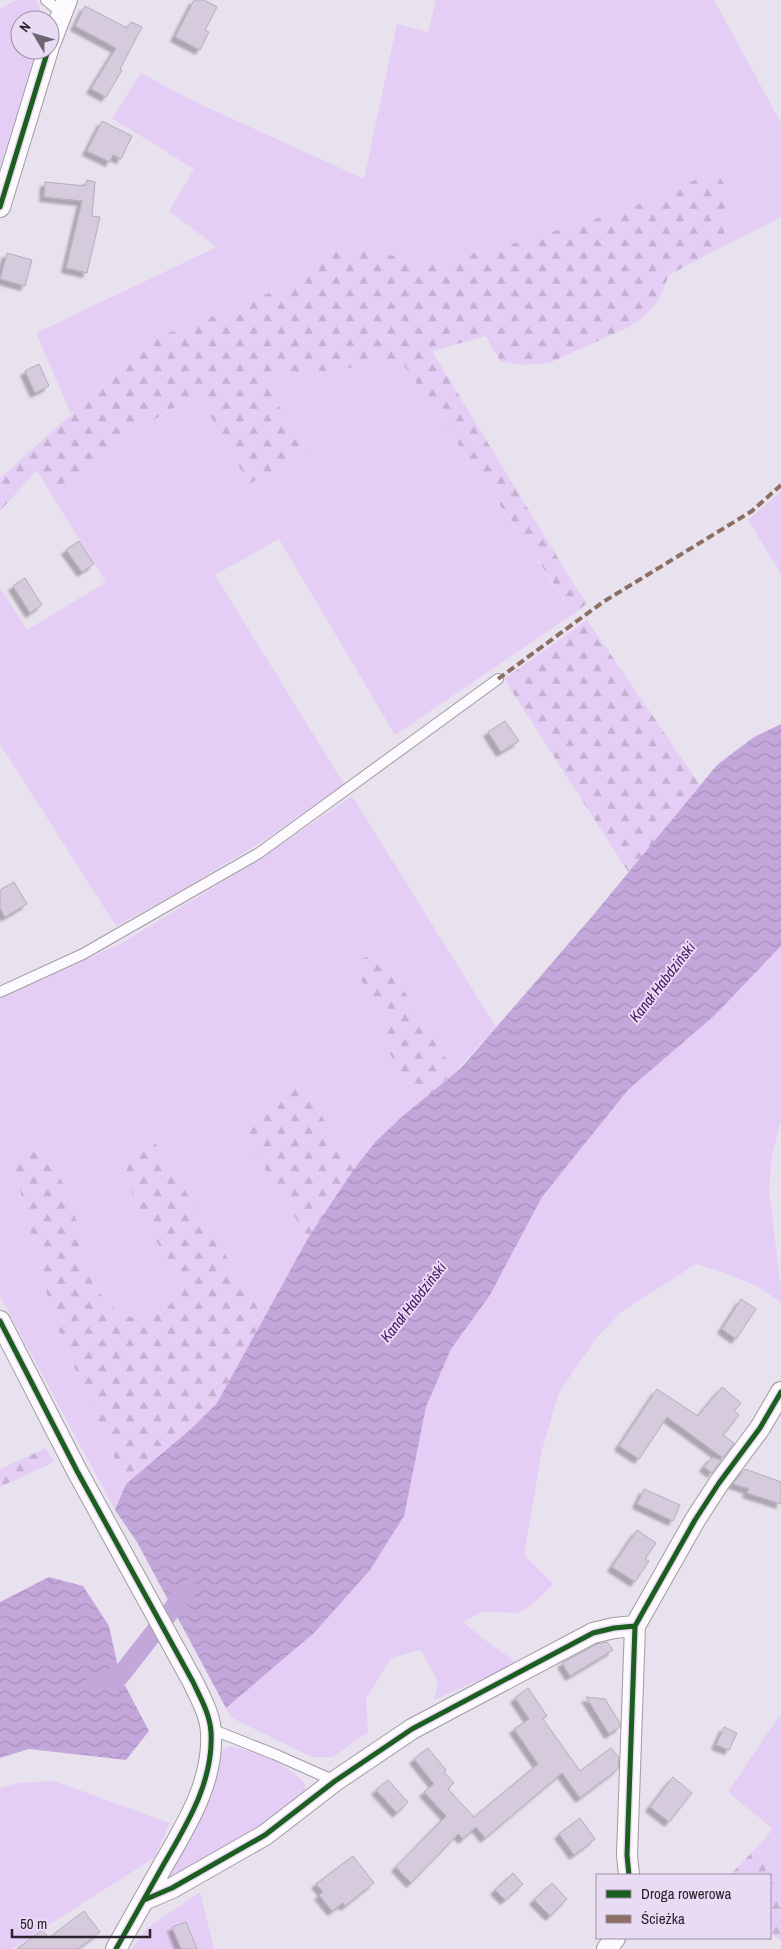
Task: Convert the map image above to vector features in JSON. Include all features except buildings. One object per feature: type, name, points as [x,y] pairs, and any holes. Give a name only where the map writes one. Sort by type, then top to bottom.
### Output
[{"type":"street","points":[[0,207],[45,60]]},
{"type":"street","points":[[0,1321],[77,1471],[193,1682],[207,1713],[211,1729],[211,1752],[201,1792],[193,1812],[116,1949]]},
{"type":"street","points":[[629,1874],[627,1855],[635,1626],[695,1520],[719,1483],[760,1428],[781,1392]]},
{"type":"street","points":[[144,1900],[172,1888],[265,1835],[335,1781],[412,1728],[593,1633],[635,1626]]},
{"type":"lane","points":[[0,992],[83,954],[258,853],[498,679]]},
{"type":"lane","points":[[211,1729],[335,1781]]},
{"type":"green space","points":[[17,0],[36,0],[40,10],[10,10],[10,60],[34,60],[0,171],[0,9]]},
{"type":"green space","points":[[436,0],[714,0],[781,123],[781,217],[722,247],[726,220],[732,213],[714,171],[625,210],[508,245],[416,266],[405,258],[341,246],[304,278],[232,309],[158,337],[71,414],[36,333],[217,247],[169,211],[194,169],[112,118],[141,73],[189,99],[364,179],[397,24],[428,32]]},
{"type":"green space","points":[[714,171],[727,187],[733,202],[732,213],[726,220],[722,247],[669,275],[659,299],[645,316],[629,327],[549,363],[523,365],[500,361],[486,336],[432,351],[587,603],[579,610],[570,597],[565,600],[401,361],[261,377],[308,453],[249,484],[198,394],[129,434],[51,494],[37,470],[0,511],[0,478],[158,337],[232,309],[304,278],[341,246],[405,258],[417,266],[508,245],[625,210]]},
{"type":"green space","points":[[401,361],[564,600],[570,597],[579,610],[395,735],[279,539],[215,575],[344,784],[269,837],[184,889],[116,926],[0,744],[0,588],[27,630],[106,582],[51,494],[129,434],[199,394],[249,484],[261,377]]},
{"type":"green space","points":[[781,491],[781,574],[748,520]]},
{"type":"green space","points":[[587,620],[700,785],[629,873],[504,679]]},
{"type":"green space","points":[[352,796],[496,1027],[454,1073],[392,974],[361,980],[383,1012],[384,1045],[421,1101],[376,1141],[354,1169],[303,1085],[259,1111],[244,1136],[308,1238],[264,1317],[156,1145],[126,1172],[131,1192],[147,1225],[170,1264],[177,1283],[170,1304],[160,1313],[139,1318],[120,1315],[101,1295],[86,1265],[80,1233],[70,1200],[59,1176],[11,1145],[19,1186],[53,1318],[126,1484],[115,1510],[0,1296],[0,999],[124,942],[266,855]]},
{"type":"green space","points":[[781,946],[781,1121],[772,1155],[769,1190],[781,1303],[752,1284],[696,1264],[621,1312],[597,1337],[559,1392],[542,1450],[524,1555],[553,1584],[533,1604],[518,1613],[481,1612],[463,1622],[517,1663],[434,1700],[438,1682],[421,1650],[391,1658],[366,1699],[368,1732],[333,1757],[312,1757],[232,1718],[226,1708],[315,1632],[370,1570],[403,1516],[426,1407],[451,1349],[490,1295],[542,1197],[628,1090],[715,1015]]},
{"type":"green space","points":[[370,956],[380,963],[403,991],[454,1073],[421,1101],[384,1045],[383,1012],[361,980],[356,967],[361,959]]},
{"type":"green space","points":[[303,1085],[354,1169],[308,1238],[244,1136],[248,1126],[260,1111],[276,1099]]},
{"type":"green space","points":[[156,1144],[264,1317],[217,1403],[192,1428],[126,1484],[53,1318],[19,1186],[11,1145],[37,1153],[59,1176],[70,1200],[80,1233],[86,1265],[101,1295],[120,1315],[139,1318],[160,1313],[170,1304],[177,1283],[170,1264],[147,1225],[131,1192],[126,1172],[133,1152]]},
{"type":"green space","points":[[46,1448],[54,1462],[0,1487],[0,1469]]},
{"type":"green space","points":[[779,1716],[781,1718],[781,1890],[771,1880],[771,1874],[766,1874],[760,1851],[756,1848],[773,1829],[728,1792]]},
{"type":"green space","points":[[231,1746],[261,1756],[289,1770],[305,1784],[305,1794],[288,1811],[170,1881],[166,1879],[192,1836],[208,1801],[218,1758],[225,1748]]},
{"type":"green space","points":[[54,1781],[170,1823],[154,1858],[11,1949],[0,1949],[0,1788],[17,1783]]},
{"type":"green space","points":[[756,1848],[764,1858],[766,1874],[731,1874]]},
{"type":"green space","points":[[771,1880],[781,1890],[781,1941],[771,1933]]},
{"type":"green space","points":[[200,1892],[214,1949],[132,1949],[147,1928]]},
{"type":"water","points":[[781,724],[781,946],[715,1015],[628,1090],[542,1197],[490,1295],[451,1349],[426,1407],[404,1516],[370,1570],[315,1632],[226,1708],[137,1542],[115,1510],[126,1484],[192,1428],[217,1403],[308,1238],[354,1169],[376,1141],[461,1068],[595,913],[717,765],[754,737]]},
{"type":"water","points":[[49,1577],[83,1586],[109,1626],[120,1676],[149,1731],[126,1760],[29,1749],[0,1758],[0,1602]]},
{"type":"waterway","name":"Kanał Habdziński","points":[[95,1682],[120,1676],[188,1589]]},
{"type":"marked path","points":[[498,679],[603,602],[752,511],[781,485]]},
{"type":"cycle path","points":[[0,207],[45,60]]},
{"type":"cycle path","points":[[0,1321],[77,1471],[193,1682],[209,1719],[211,1751],[203,1787],[188,1821],[116,1949]]},
{"type":"cycle path","points":[[629,1874],[627,1855],[635,1626],[695,1520],[719,1483],[760,1428],[781,1392]]},
{"type":"cycle path","points":[[144,1900],[172,1888],[265,1835],[335,1781],[412,1729],[593,1633],[635,1626]]}]
